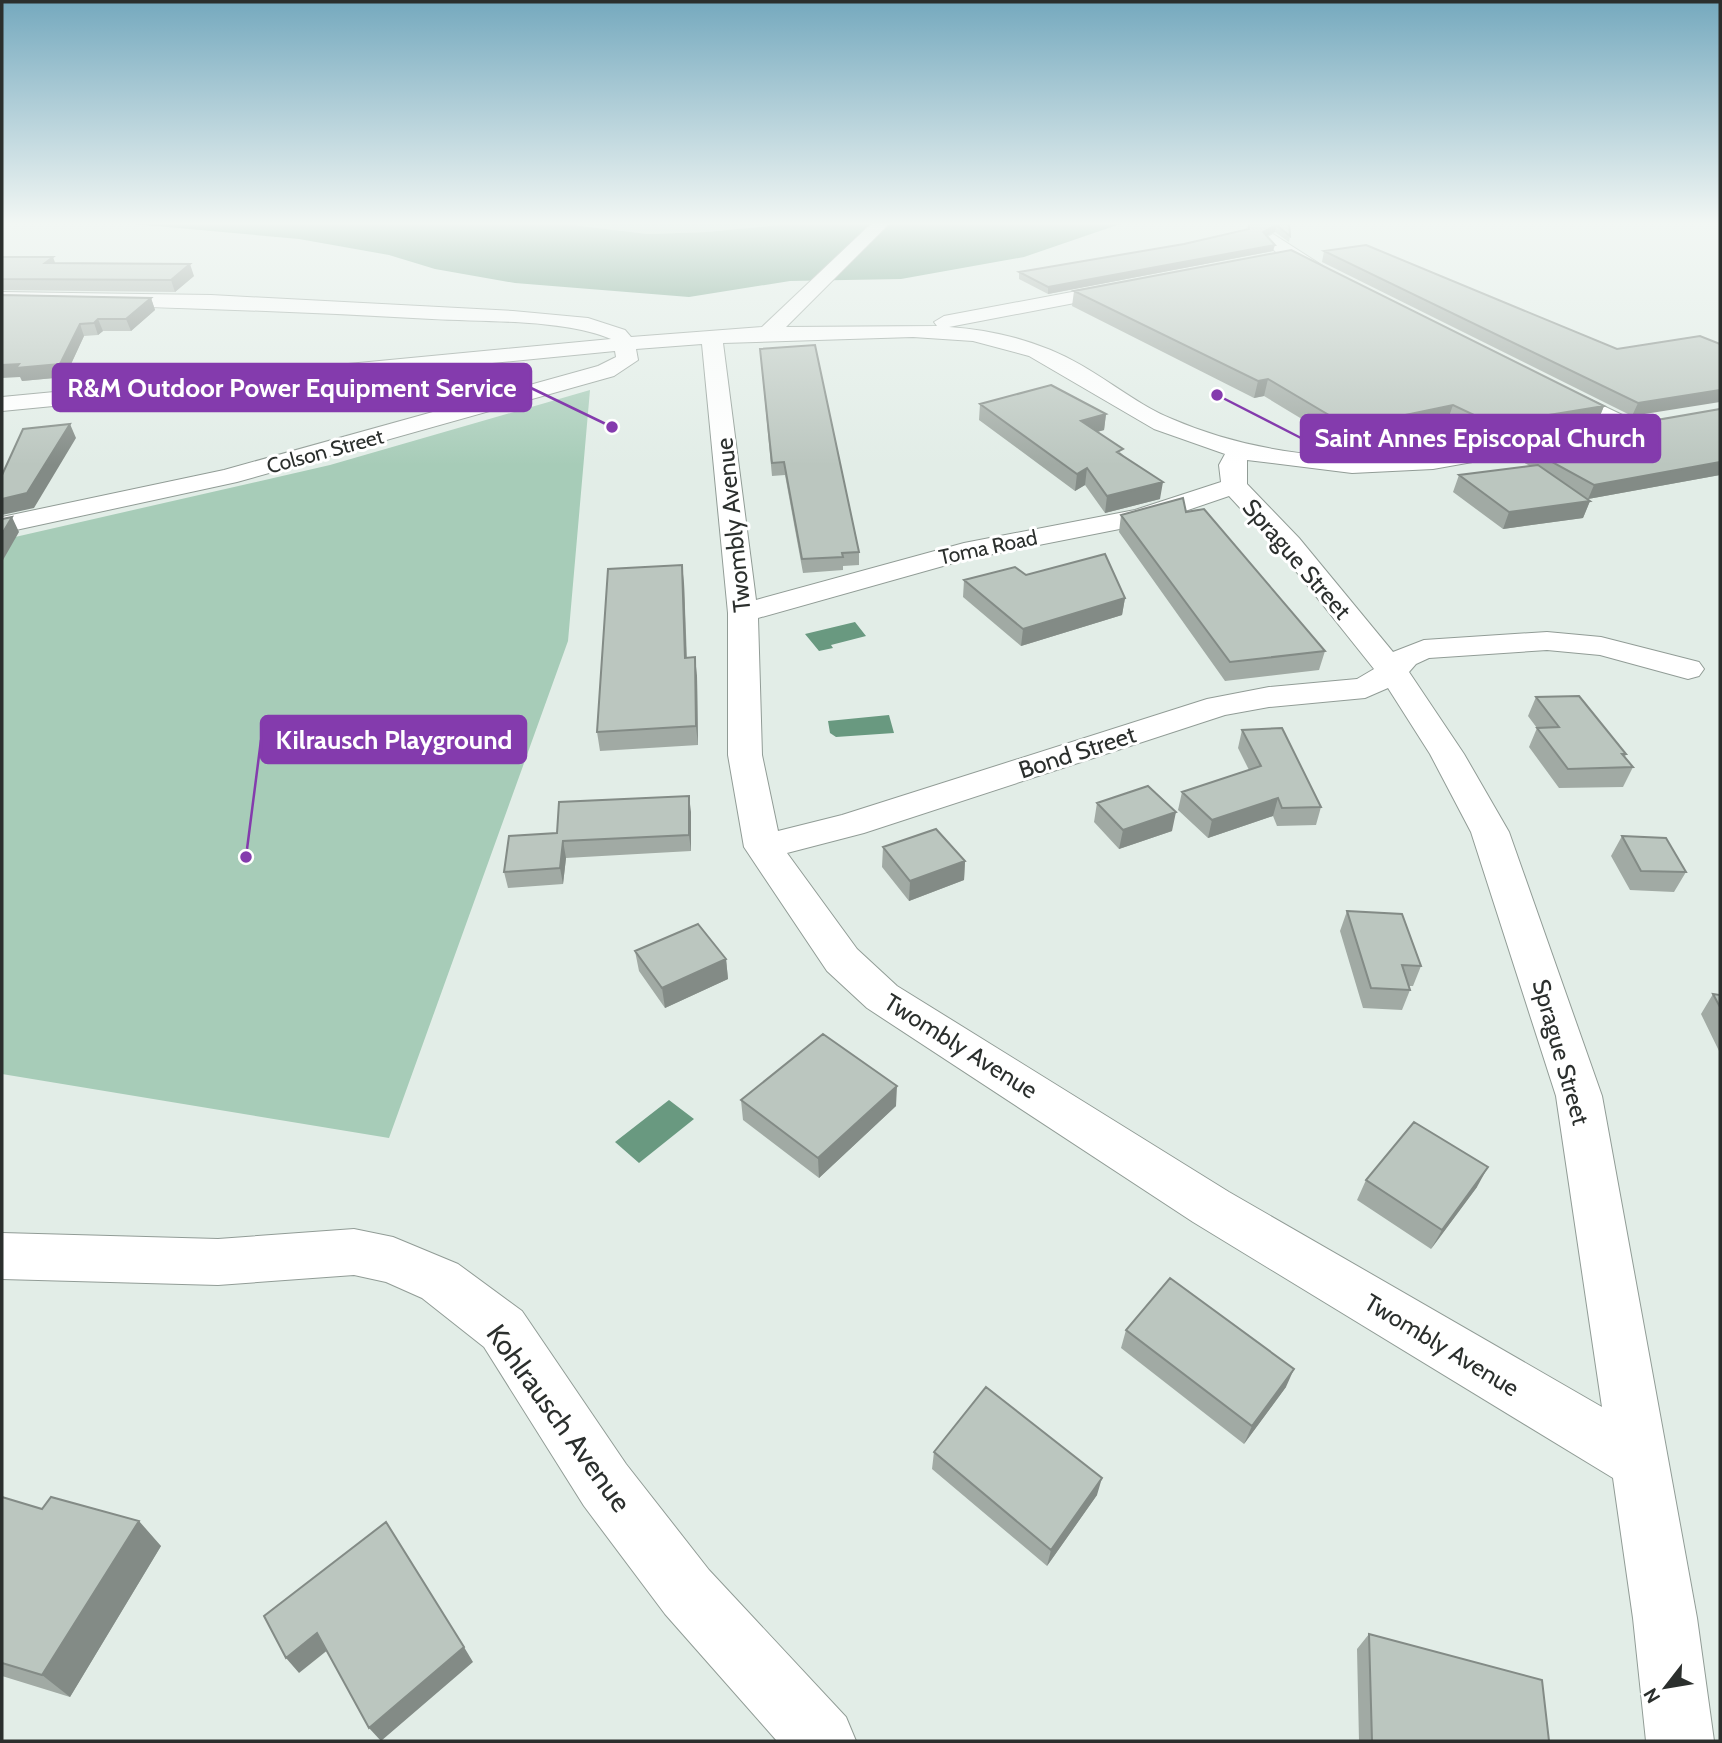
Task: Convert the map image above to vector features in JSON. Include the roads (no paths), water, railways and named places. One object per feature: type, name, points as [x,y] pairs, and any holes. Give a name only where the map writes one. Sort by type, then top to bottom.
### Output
[{"type":"street","points":[[236,302],[513,317],[606,327],[618,334],[625,344]]},
{"type":"street","points":[[768,333],[796,302]]},
{"type":"street","points":[[913,331],[941,322],[1046,302]]},
{"type":"street","points":[[2,404],[625,344],[712,340],[768,333],[913,331],[973,335],[1037,351],[1072,369],[1237,469],[1433,462],[1655,423]]},
{"type":"street","name":"Twombly Avenue","points":[[712,340],[743,613],[745,755],[763,847],[842,960],[882,997],[1211,1207],[1639,1461]]},
{"type":"street","name":"Colson Street","points":[[2,525],[228,477],[606,371],[627,360],[625,344]]},
{"type":"street","points":[[1531,378],[1629,427]]},
{"type":"street","name":"Toma Road","points":[[743,613],[964,551],[1141,517],[1237,469]]},
{"type":"street","name":"Sprague Street","points":[[1237,469],[1289,544],[1393,671],[1447,754],[1490,832],[1579,1096],[1665,1618],[1680,1741]]},
{"type":"street","name":"Bond Street","points":[[763,847],[851,825],[1219,706],[1269,697],[1366,688],[1393,671],[1405,657],[1424,649],[1547,641],[1601,646],[1688,669]]},
{"type":"street","name":"Kohlrausch Avenue","points":[[2,1256],[218,1262],[354,1252],[393,1259],[440,1281],[503,1329],[605,1485],[687,1592],[822,1741]]},
{"type":"place","name":"Saint Annes Episcopal Church","points":[[1217,395]]},
{"type":"place","name":"R&M Outdoor Power Equipment Service","points":[[612,427]]},
{"type":"place","name":"Kilrausch Playground","points":[[246,857]]}]
